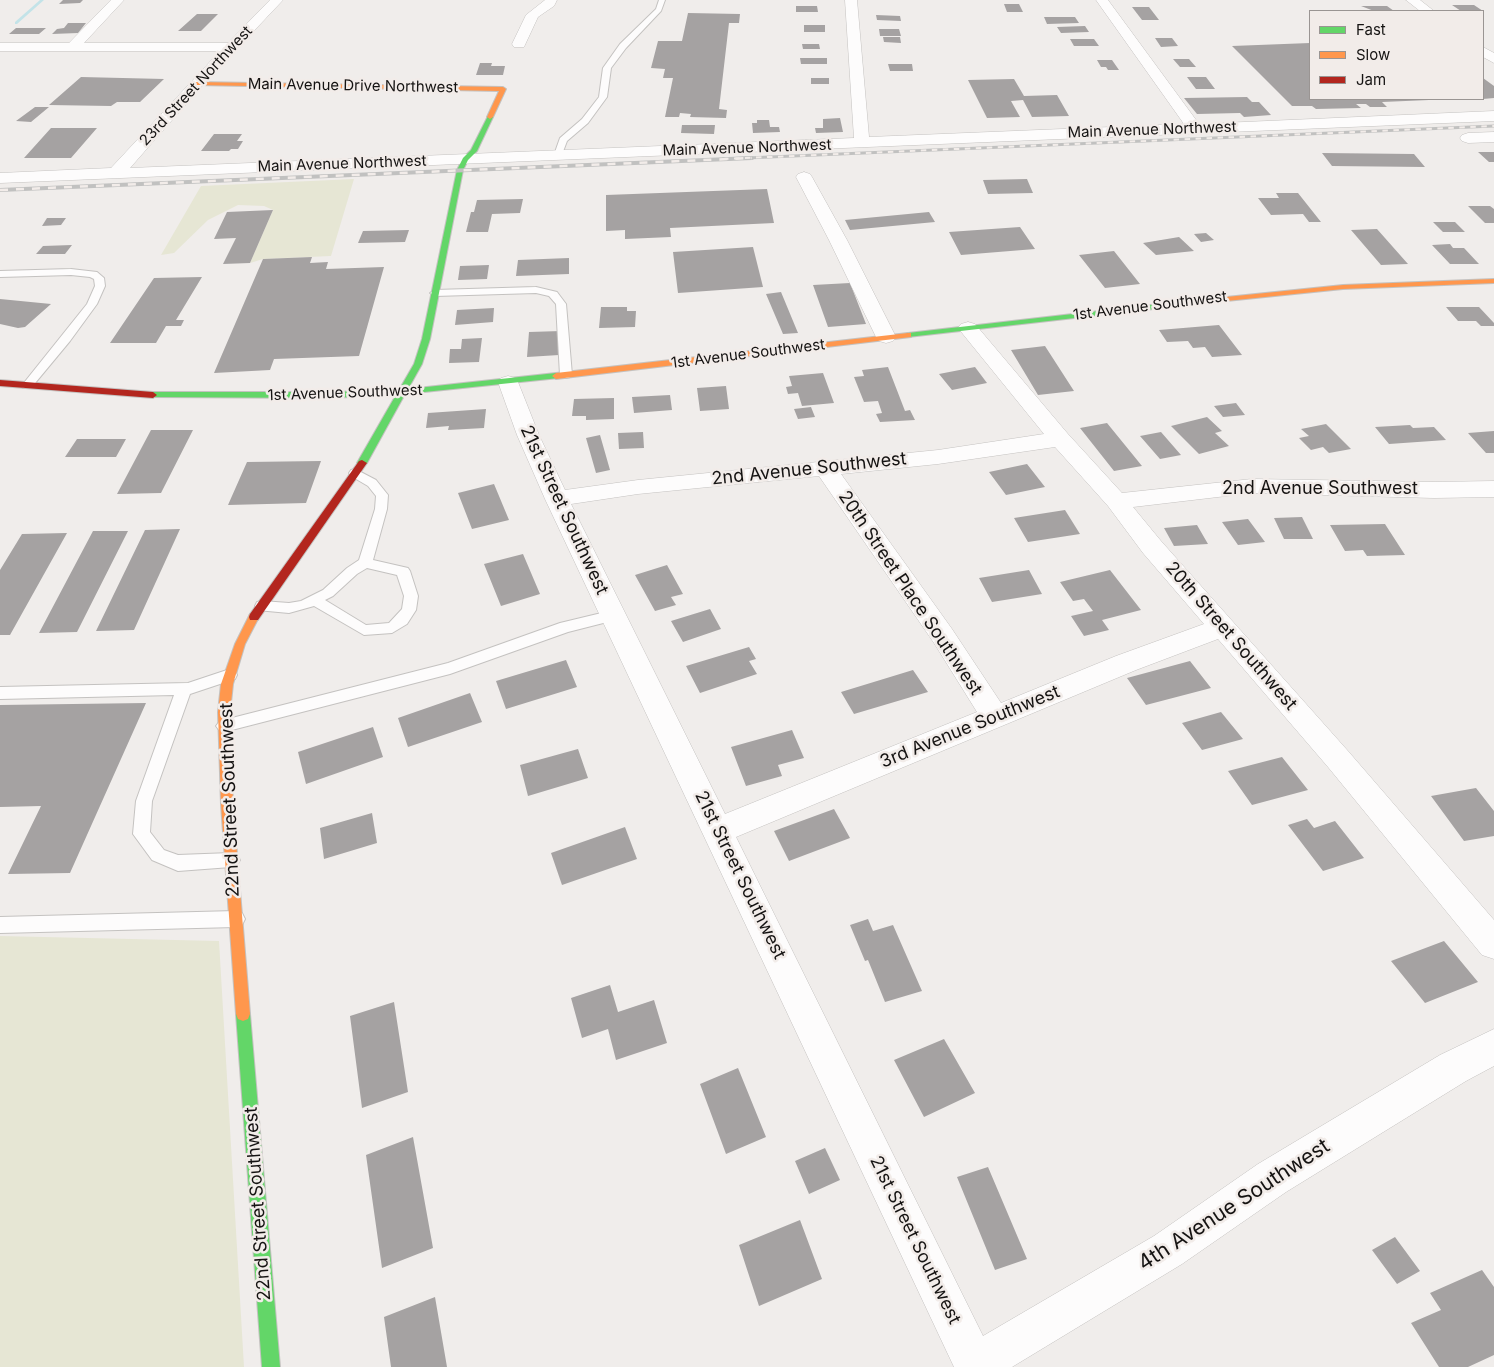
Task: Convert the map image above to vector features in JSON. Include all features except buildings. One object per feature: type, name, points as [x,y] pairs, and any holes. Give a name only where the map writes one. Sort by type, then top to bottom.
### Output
[{"type":"street","points":[[73,46],[118,0]]},
{"type":"street","name":"23rd Street Northwest","points":[[116,173],[197,83],[277,0]]},
{"type":"street","points":[[518,44],[532,15],[550,3],[551,0]]},
{"type":"street","points":[[851,0],[862,143]]},
{"type":"street","points":[[1102,0],[1194,128]]},
{"type":"street","points":[[1412,0],[1427,10]]},
{"type":"street","points":[[0,46],[232,46]]},
{"type":"street","name":"Main Avenue Drive Northwest","points":[[197,83],[502,90],[474,151],[462,165]]},
{"type":"street","name":"Main Avenue Northwest","points":[[0,178],[116,173],[462,165],[558,155],[1494,116]]},
{"type":"street","points":[[1468,138],[1494,137]]},
{"type":"street","name":"22nd Street Southwest","points":[[271,1367],[231,860],[224,726],[225,703],[230,675],[240,644],[262,606],[355,473],[386,424],[418,364],[426,339],[462,165]]},
{"type":"street","points":[[804,178],[838,240],[886,337]]},
{"type":"street","name":"1st Avenue Southwest","points":[[0,383],[133,394],[200,396],[320,396],[403,392],[508,382],[1276,292],[1494,281]]},
{"type":"street","name":"20th Street Southwest","points":[[968,328],[1152,547],[1338,759],[1494,944]]},
{"type":"street","name":"21st Street Southwest","points":[[508,382],[528,435],[557,499],[976,1366]]},
{"type":"street","name":"2nd Avenue Southwest","points":[[557,499],[638,487],[938,457],[1060,439]]},
{"type":"street","name":"20th Street Place Southwest","points":[[825,468],[943,636],[995,717]]},
{"type":"street","name":"2nd Avenue Southwest","points":[[1116,502],[1252,486],[1434,490],[1494,489]]},
{"type":"street","name":"3rd Avenue Southwest","points":[[718,831],[835,781],[1126,663],[1223,627]]},
{"type":"street","name":"4th Avenue Southwest","points":[[976,1366],[1168,1250],[1272,1178],[1454,1068],[1494,1047]]},
{"type":"lane","points":[[558,155],[563,140],[585,120],[603,97],[607,68],[623,46],[659,10],[662,0]]},
{"type":"lane","points":[[0,274],[71,272],[93,274],[99,278],[100,286],[92,304],[27,386]]},
{"type":"lane","points":[[435,293],[536,290],[553,294],[561,304],[566,375]]},
{"type":"lane","points":[[262,606],[289,608],[304,605],[328,593],[352,571],[365,563],[381,509],[382,495],[372,482],[355,473]]},
{"type":"lane","points":[[314,600],[364,630],[392,628],[402,620],[408,610],[411,596],[403,571],[365,563]]},
{"type":"lane","points":[[224,726],[450,668],[565,627],[614,615]]},
{"type":"lane","points":[[0,693],[184,689],[230,675]]},
{"type":"lane","points":[[184,689],[144,801],[141,834],[158,856],[178,863],[231,860]]},
{"type":"lane","points":[[0,925],[236,919]]},
{"type":"green space","points":[[354,179],[331,256],[263,259],[250,263],[273,210],[264,206],[238,205],[208,220],[174,253],[161,255],[201,186]]},
{"type":"green space","points":[[0,936],[219,941],[244,1367],[0,1367]]},
{"type":"waterway","points":[[16,23],[42,0]]},
{"type":"railway","points":[[723,159],[1494,126]]},
{"type":"railway","points":[[0,190],[752,158]]},
{"type":"traffic: fast","points":[[362,463],[418,364],[426,339],[460,170],[465,159],[474,151],[490,117]]},
{"type":"traffic: fast","points":[[908,335],[1168,305]]},
{"type":"traffic: fast","points":[[153,395],[329,395],[403,392],[556,376]]},
{"type":"traffic: fast","points":[[243,1014],[271,1367]]},
{"type":"traffic: slow","points":[[197,83],[503,89],[490,117]]},
{"type":"traffic: slow","points":[[1168,305],[1343,287],[1494,281]]},
{"type":"traffic: slow","points":[[556,376],[908,335]]},
{"type":"traffic: slow","points":[[243,1014],[227,804],[224,712],[227,684],[240,644],[254,617]]},
{"type":"traffic: jam","points":[[0,383],[153,395]]},
{"type":"traffic: jam","points":[[254,617],[362,463]]}]
